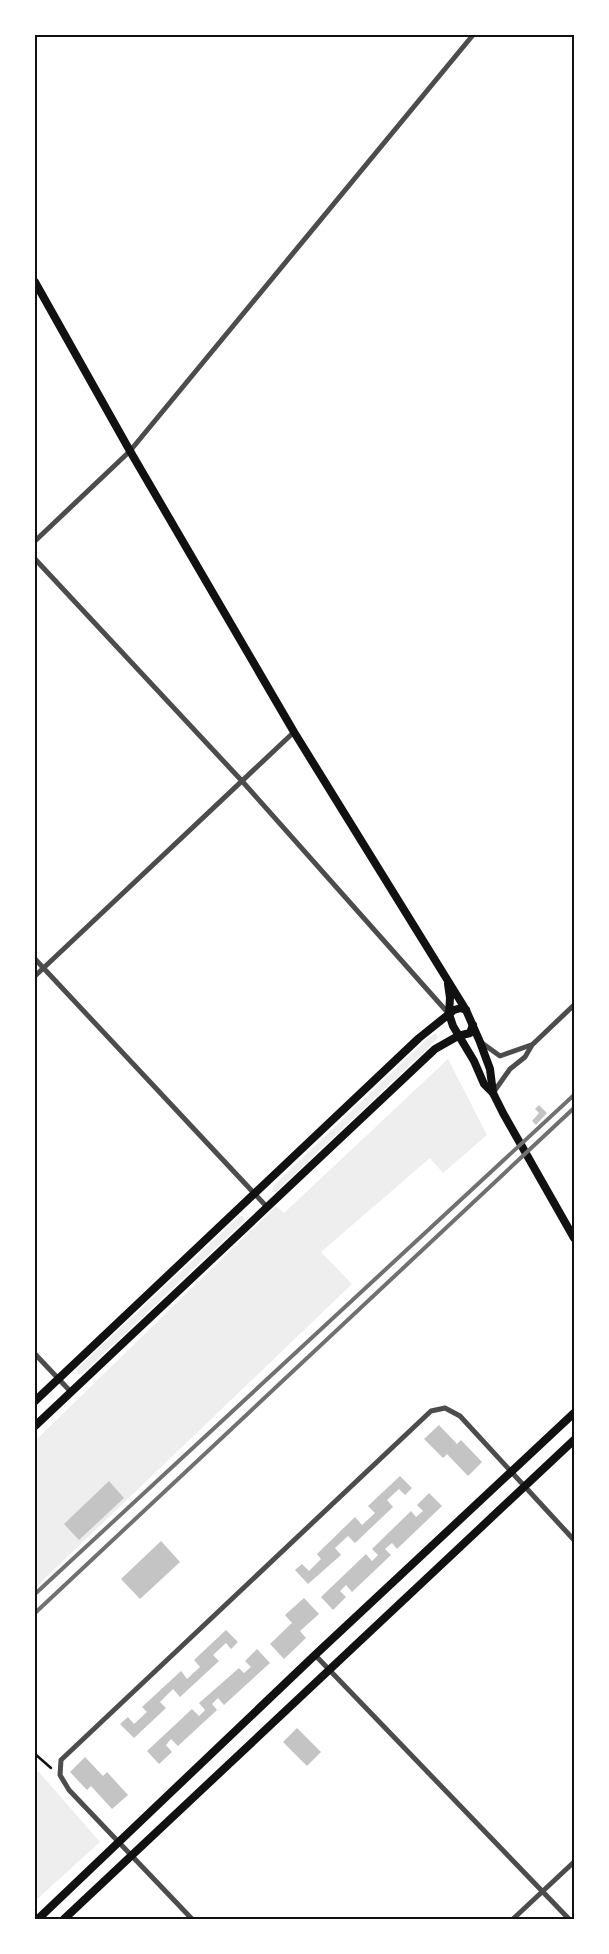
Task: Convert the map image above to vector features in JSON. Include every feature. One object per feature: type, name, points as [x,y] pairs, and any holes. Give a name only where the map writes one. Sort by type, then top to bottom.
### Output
[{"type":"main road","points":[[35,282],[130,451],[294,732],[466,1010],[490,1070],[494,1093],[525,1154],[574,1238]]},
{"type":"main road","points":[[448,982],[449,1014],[458,1036],[474,1062],[484,1084],[494,1093]]},
{"type":"main road","points":[[35,1401],[419,1038],[454,1010],[461,1008],[466,1010]]},
{"type":"main road","points":[[35,1426],[436,1048],[458,1036],[470,1033],[473,1025]]},
{"type":"main road","points":[[38,1919],[315,1655],[574,1413]]},
{"type":"main road","points":[[64,1919],[574,1440]]},
{"type":"street","points":[[35,541],[130,451],[473,35]]},
{"type":"street","points":[[35,560],[242,781],[449,1014]]},
{"type":"street","points":[[35,976],[294,732]]},
{"type":"street","points":[[35,959],[267,1208]]},
{"type":"street","points":[[494,1093],[510,1069],[525,1057],[532,1044],[574,1005]]},
{"type":"street","points":[[480,1042],[500,1056],[532,1044]]},
{"type":"street","points":[[35,1354],[71,1392]]},
{"type":"street","points":[[192,1919],[69,1790],[60,1775],[61,1760],[431,1411],[445,1408],[460,1416],[574,1540]]},
{"type":"street","points":[[315,1655],[568,1919]]},
{"type":"street","points":[[513,1919],[574,1862]]},
{"type":"path","points":[[35,1754],[60,1775]]},
{"type":"shaded area","points":[[436,1033],[438,1038],[435,1041],[279,1189],[272,1192],[274,1185],[428,1038]]},
{"type":"shaded area","points":[[448,1059],[487,1135],[443,1173],[430,1158],[321,1252],[352,1284],[35,1588],[35,1441],[276,1206],[284,1213]]},
{"type":"shaded area","points":[[240,1216],[243,1216],[245,1220],[242,1223],[85,1371],[78,1374],[79,1367]]},
{"type":"shaded area","points":[[38,1771],[100,1842],[35,1901],[35,1773]]},
{"type":"building","points":[[539,1105],[547,1113],[536,1125],[532,1121],[539,1113],[535,1109]]},
{"type":"building","points":[[439,1425],[457,1444],[461,1440],[482,1462],[468,1476],[447,1454],[443,1458],[424,1439]]},
{"type":"building","points":[[400,1476],[412,1488],[405,1495],[399,1489],[387,1500],[393,1507],[355,1543],[348,1536],[335,1548],[341,1555],[308,1584],[295,1570],[302,1564],[309,1571],[321,1559],[317,1554],[355,1517],[362,1525],[375,1513],[368,1506]]},
{"type":"building","points":[[109,1481],[124,1498],[79,1540],[64,1524]]},
{"type":"building","points":[[429,1493],[442,1506],[397,1549],[392,1543],[385,1549],[391,1555],[352,1592],[346,1585],[340,1591],[346,1597],[333,1610],[321,1597],[366,1554],[372,1561],[378,1555],[372,1549],[411,1511],[416,1517],[423,1511],[417,1505]]},
{"type":"building","points":[[161,1541],[180,1562],[140,1599],[121,1579]]},
{"type":"building","points":[[304,1598],[319,1614],[300,1631],[306,1638],[284,1659],[270,1644],[292,1623],[285,1615]]},
{"type":"building","points":[[226,1630],[238,1642],[231,1649],[226,1643],[213,1655],[219,1661],[180,1697],[173,1689],[160,1702],[166,1708],[134,1738],[120,1724],[128,1717],[134,1724],[147,1712],[142,1707],[181,1671],[187,1679],[200,1667],[194,1660]]},
{"type":"building","points":[[257,1649],[270,1663],[224,1705],[218,1698],[212,1704],[217,1710],[178,1746],[171,1739],[166,1745],[172,1752],[159,1764],[147,1751],[192,1709],[199,1716],[205,1710],[199,1703],[239,1668],[244,1673],[251,1667],[245,1661]]},
{"type":"building","points":[[297,1728],[321,1752],[307,1766],[283,1742]]},
{"type":"building","points":[[85,1757],[103,1776],[107,1772],[128,1795],[112,1809],[91,1786],[87,1790],[70,1772]]},
{"type":"railway","points":[[35,1594],[574,1095]]},
{"type":"railway","points":[[35,1613],[574,1108]]}]
